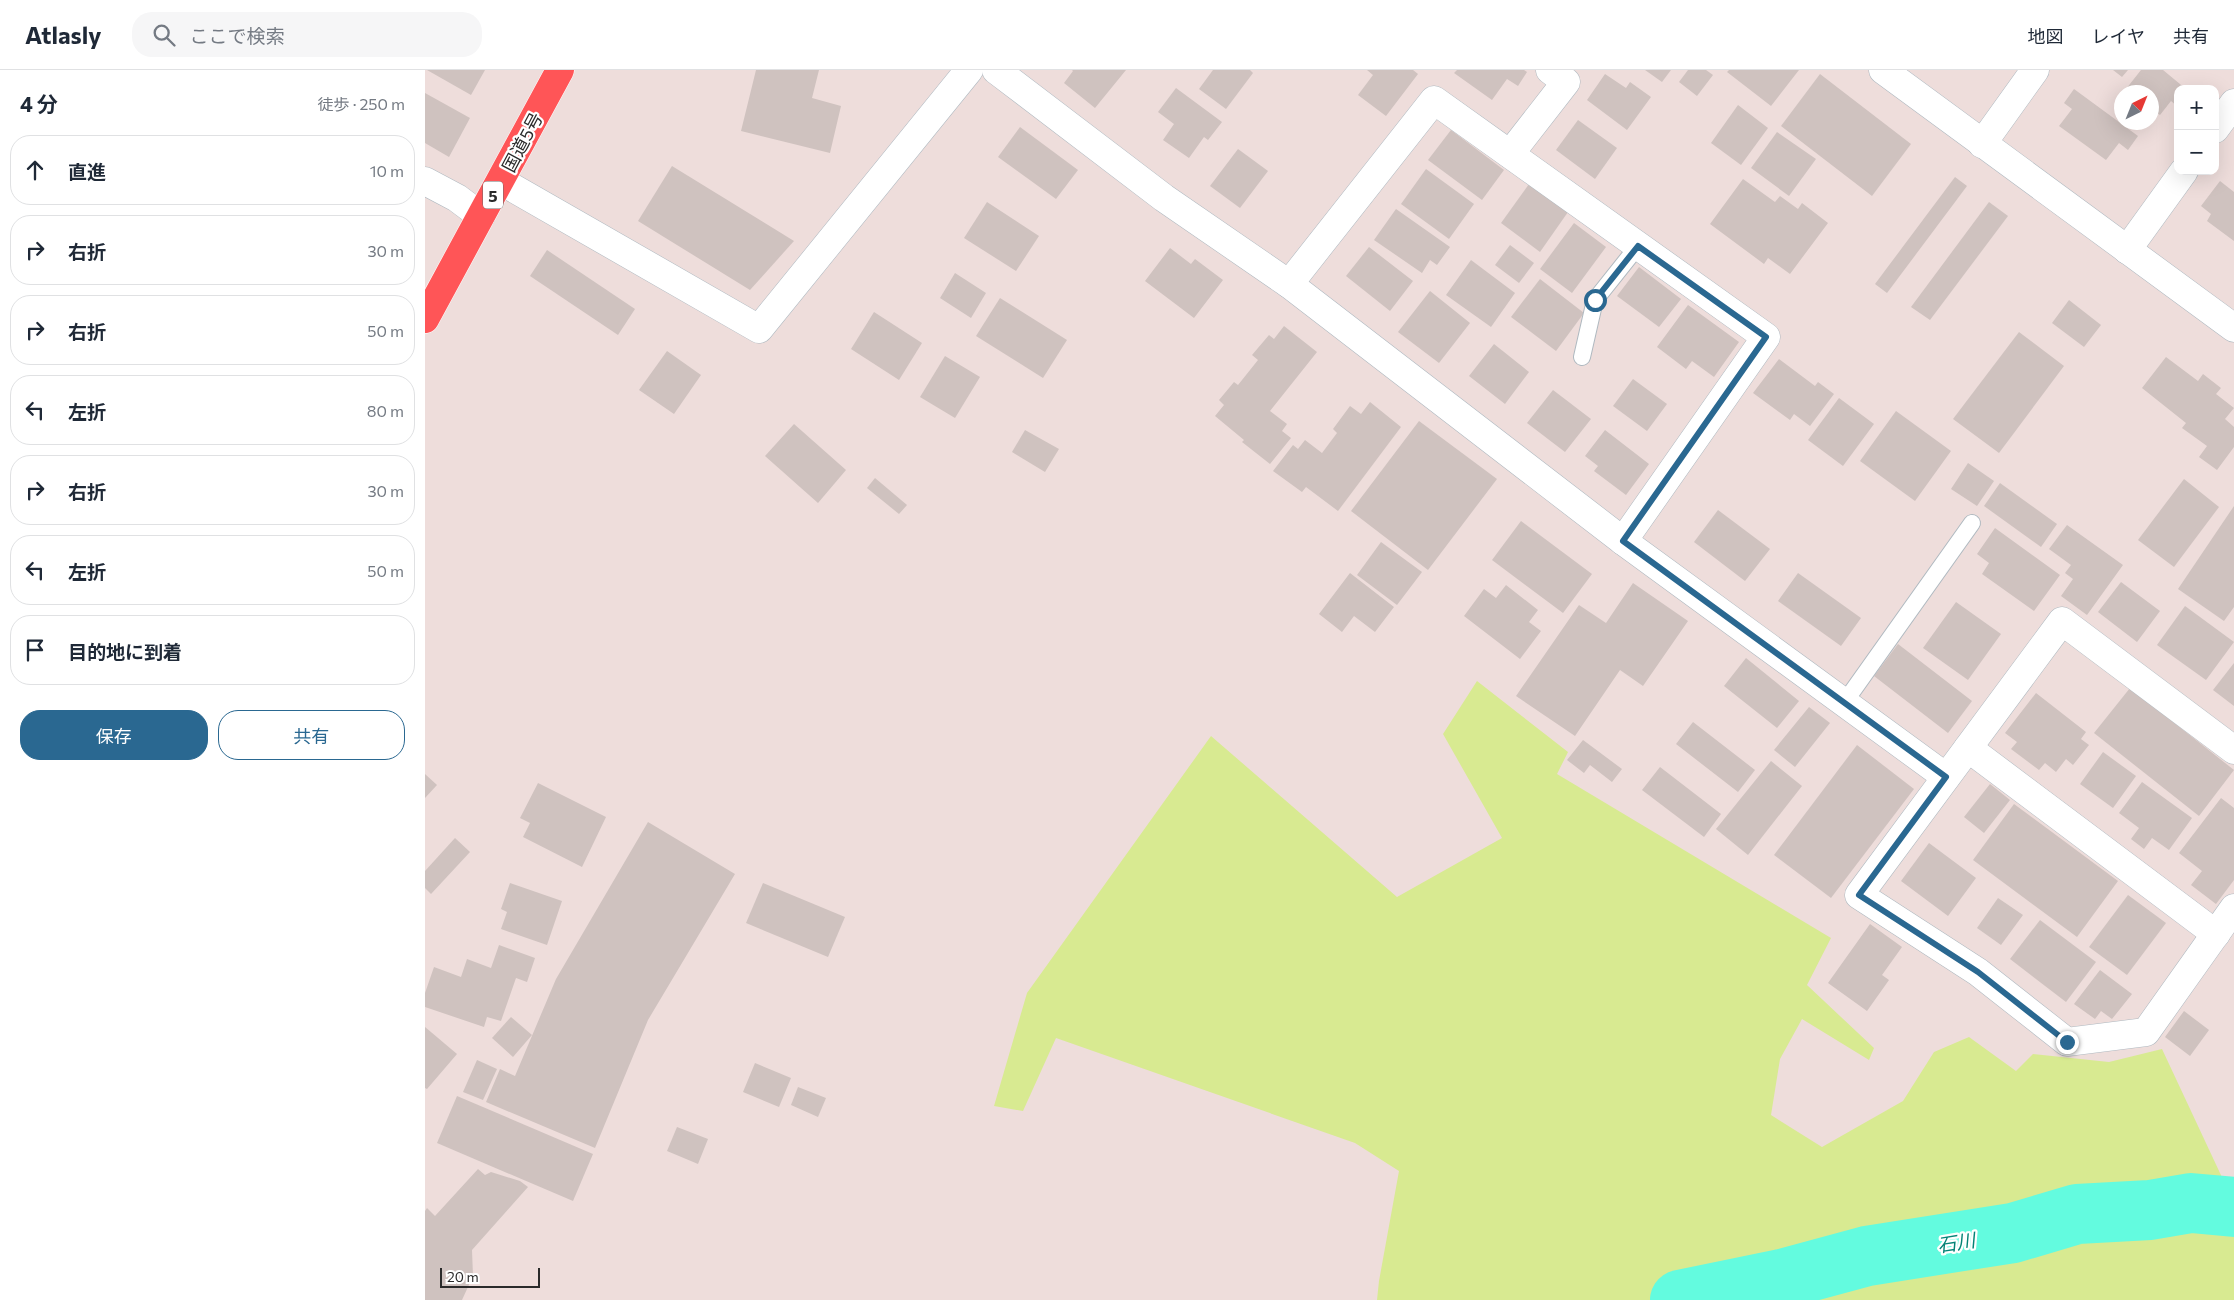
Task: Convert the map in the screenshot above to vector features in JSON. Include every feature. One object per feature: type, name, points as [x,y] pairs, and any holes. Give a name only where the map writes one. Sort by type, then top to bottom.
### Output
[{"type":"highway","name":"国道5号","points":[[425,318],[560,70]]},
{"type":"street","points":[[501,180],[759,330],[969,70]]},
{"type":"street","points":[[996,70],[1163,198],[1289,284],[1623,541],[1946,777]]},
{"type":"street","points":[[1510,154],[1566,82],[1550,70]]},
{"type":"street","points":[[1883,70],[2234,328]]},
{"type":"street","points":[[1982,144],[2035,70]]},
{"type":"street","points":[[1289,284],[1434,100],[1766,337],[1623,541]]},
{"type":"street","points":[[2219,124],[2234,103]]},
{"type":"street","points":[[2127,250],[2181,175]]},
{"type":"street","points":[[425,181],[457,198],[481,216]]},
{"type":"street","points":[[2234,750],[2062,621],[1859,895],[1978,972],[2067,1042],[2146,1032],[2234,908]]},
{"type":"street","points":[[1968,748],[2216,934]]},
{"type":"lane","points":[[1582,358],[1595,300],[1638,246]]},
{"type":"lane","points":[[1844,703],[1972,523]]},
{"type":"green space","points":[[1477,681],[1568,752],[1557,774],[1831,938],[1807,985],[1874,1048],[1869,1060],[1802,1019],[1780,1059],[1771,1115],[1822,1147],[1903,1101],[1934,1052],[1969,1037],[2016,1071],[2033,1054],[2109,1062],[2162,1049],[2234,1203],[2234,1300],[1377,1300],[1399,1171],[1355,1143],[1056,1038],[1023,1111],[994,1106],[1027,993],[1211,736],[1397,897],[1502,838],[1443,734]]},
{"type":"building","points":[[427,70],[485,70],[471,95]]},
{"type":"building","points":[[756,70],[819,70],[812,98],[841,106],[830,153],[741,131]]},
{"type":"building","points":[[1072,70],[1126,70],[1095,108],[1064,83]]},
{"type":"building","points":[[1213,70],[1250,70],[1253,73],[1226,109],[1199,89]]},
{"type":"building","points":[[1367,70],[1413,70],[1418,74],[1386,116],[1358,95],[1373,75]]},
{"type":"building","points":[[1457,70],[1524,70],[1527,72],[1518,86],[1507,79],[1492,100],[1454,73]]},
{"type":"building","points":[[1645,70],[1671,70],[1662,82]]},
{"type":"building","points":[[1688,70],[1706,70],[1713,75],[1697,96],[1679,82]]},
{"type":"building","points":[[1729,70],[1799,70],[1771,106],[1727,72]]},
{"type":"building","points":[[2113,70],[2128,70],[2122,77]]},
{"type":"building","points":[[2141,70],[2163,70],[2181,85],[2174,85],[2174,104],[2171,101],[2160,115],[2159,85],[2129,85]]},
{"type":"building","points":[[1605,74],[1626,88],[1630,82],[1651,97],[1627,130],[1587,100]]},
{"type":"building","points":[[1820,74],[1911,144],[1872,196],[1781,126]]},
{"type":"building","points":[[1176,88],[1222,122],[1208,140],[1204,137],[1189,158],[1163,140],[1174,124],[1158,112]]},
{"type":"building","points":[[2074,89],[2114,118],[2114,130],[2130,130],[2138,136],[2128,150],[2119,143],[2106,160],[2059,126],[2072,109],[2064,103]]},
{"type":"building","points":[[425,93],[470,118],[449,157],[425,143]]},
{"type":"building","points":[[1738,105],[1768,128],[1741,165],[1711,143]]},
{"type":"building","points":[[1578,120],[1617,148],[1595,179],[1556,150]]},
{"type":"building","points":[[1020,127],[1078,170],[1056,199],[998,157]]},
{"type":"building","points":[[1451,130],[1504,170],[1482,200],[1428,160]]},
{"type":"building","points":[[1777,132],[1816,159],[1789,196],[1751,168]]},
{"type":"building","points":[[1238,149],[1268,171],[1240,208],[1210,186]]},
{"type":"building","points":[[672,166],[794,241],[750,290],[638,221]]},
{"type":"building","points":[[1426,169],[1474,204],[1449,239],[1401,204]]},
{"type":"building","points":[[1955,177],[1967,186],[1887,293],[1875,284]]},
{"type":"building","points":[[1743,179],[1775,202],[1780,196],[1798,209],[1802,203],[1828,223],[1790,274],[1768,258],[1764,264],[1710,224]]},
{"type":"building","points":[[2220,181],[2234,192],[2234,241],[2207,221],[2211,214],[2201,206]]},
{"type":"building","points":[[1529,184],[1568,212],[1540,252],[1501,223]]},
{"type":"building","points":[[987,202],[1039,236],[1016,271],[964,238]]},
{"type":"building","points":[[1989,202],[2008,216],[1930,320],[1911,307]]},
{"type":"building","points":[[1396,209],[1450,247],[1437,265],[1430,260],[1422,273],[1374,240]]},
{"type":"building","points":[[1574,223],[1606,247],[1572,293],[1540,269]]},
{"type":"building","points":[[1510,245],[1534,263],[1519,283],[1495,265]]},
{"type":"building","points":[[1369,247],[1413,281],[1390,311],[1346,276]]},
{"type":"building","points":[[1170,248],[1191,264],[1195,259],[1223,280],[1194,318],[1145,281]]},
{"type":"building","points":[[547,250],[635,309],[618,335],[530,276]]},
{"type":"building","points":[[1471,260],[1515,293],[1491,327],[1446,295]]},
{"type":"building","points":[[1639,267],[1681,299],[1659,327],[1617,296]]},
{"type":"building","points":[[955,273],[986,293],[971,318],[940,298]]},
{"type":"building","points":[[1540,279],[1584,313],[1556,351],[1511,317]]},
{"type":"building","points":[[1430,291],[1470,323],[1439,363],[1398,332]]},
{"type":"building","points":[[1000,298],[1067,340],[1043,378],[976,336]]},
{"type":"building","points":[[2069,300],[2101,325],[2084,347],[2052,323]]},
{"type":"building","points":[[1688,305],[1739,342],[1714,377],[1692,361],[1686,369],[1657,347]]},
{"type":"building","points":[[874,312],[922,343],[899,380],[851,349]]},
{"type":"building","points":[[1284,326],[1317,352],[1270,411],[1287,424],[1282,431],[1291,438],[1270,464],[1242,442],[1244,440],[1215,416],[1224,405],[1219,400],[1234,382],[1238,385],[1258,360],[1252,355],[1269,335],[1274,339]]},
{"type":"building","points":[[2019,332],[2064,366],[1999,453],[1953,419]]},
{"type":"building","points":[[1494,344],[1529,372],[1505,404],[1469,376]]},
{"type":"building","points":[[667,351],[701,375],[674,414],[639,390]]},
{"type":"building","points":[[945,356],[980,377],[955,418],[920,397]]},
{"type":"building","points":[[2166,357],[2198,381],[2203,374],[2221,388],[2216,394],[2234,408],[2225,419],[2234,427],[2234,447],[2217,470],[2199,457],[2207,446],[2182,428],[2186,423],[2142,388]]},
{"type":"building","points":[[1779,359],[1815,386],[1818,382],[1834,394],[1810,426],[1794,414],[1790,420],[1753,393]]},
{"type":"building","points":[[1633,379],[1667,404],[1647,431],[1613,406]]},
{"type":"building","points":[[1553,390],[1591,419],[1565,452],[1527,423]]},
{"type":"building","points":[[1839,398],[1874,424],[1843,466],[1808,440]]},
{"type":"building","points":[[1370,402],[1401,427],[1338,511],[1306,487],[1302,492],[1273,471],[1293,445],[1298,449],[1305,440],[1322,453],[1337,433],[1333,429],[1350,406],[1361,414]]},
{"type":"building","points":[[1896,411],[1951,451],[1915,501],[1860,461]]},
{"type":"building","points":[[1419,421],[1497,479],[1428,570],[1351,511]]},
{"type":"building","points":[[794,424],[846,470],[818,503],[765,456]]},
{"type":"building","points":[[1025,430],[1059,449],[1045,472],[1012,452]]},
{"type":"building","points":[[1605,430],[1649,464],[1626,495],[1594,471],[1598,466],[1585,456]]},
{"type":"building","points":[[1968,463],[1994,481],[1977,506],[1951,489]]},
{"type":"building","points":[[875,478],[907,505],[899,514],[867,488]]},
{"type":"building","points":[[2184,479],[2219,507],[2174,567],[2138,540]]},
{"type":"building","points":[[2000,483],[2057,524],[2041,547],[1984,506]]},
{"type":"building","points":[[2234,506],[2234,607],[2224,621],[2178,589]]},
{"type":"building","points":[[1718,510],[1770,549],[1745,581],[1694,542]]},
{"type":"building","points":[[1521,521],[1592,574],[1563,613],[1492,560]]},
{"type":"building","points":[[2067,525],[2123,565],[2087,615],[2061,596],[2073,579],[2065,573],[2071,565],[2049,549]]},
{"type":"building","points":[[1995,528],[2060,575],[2034,611],[1982,574],[1989,563],[1977,554]]},
{"type":"building","points":[[1381,542],[1422,572],[1397,605],[1357,575]]},
{"type":"building","points":[[1350,573],[1394,607],[1375,632],[1354,616],[1342,632],[1319,614]]},
{"type":"building","points":[[1798,573],[1861,618],[1841,646],[1778,601]]},
{"type":"building","points":[[2121,582],[2160,611],[2137,642],[2098,612]]},
{"type":"building","points":[[1633,583],[1688,621],[1643,686],[1620,670],[1575,736],[1516,696],[1579,605],[1606,623]]},
{"type":"building","points":[[1506,585],[1538,610],[1529,622],[1541,631],[1520,659],[1464,616],[1484,589],[1496,598]]},
{"type":"building","points":[[1956,602],[2001,634],[1968,680],[1923,648]]},
{"type":"building","points":[[2185,606],[2234,642],[2206,680],[2157,645]]},
{"type":"building","points":[[1898,644],[1972,701],[1948,733],[1874,676]]},
{"type":"building","points":[[1746,658],[1799,701],[1777,728],[1724,686]]},
{"type":"building","points":[[2234,663],[2234,706],[2213,690]]},
{"type":"building","points":[[2130,688],[2234,770],[2199,816],[2094,733]]},
{"type":"building","points":[[2036,693],[2086,732],[2081,739],[2089,745],[2073,765],[2066,759],[2056,772],[2045,763],[2039,770],[2011,749],[2017,742],[2005,733]]},
{"type":"building","points":[[1809,707],[1830,723],[1795,767],[1774,750]]},
{"type":"building","points":[[1693,722],[1755,770],[1738,792],[1676,744]]},
{"type":"building","points":[[1583,740],[1622,769],[1612,782],[1590,765],[1584,773],[1567,760]]},
{"type":"building","points":[[1857,745],[1914,789],[1831,898],[1774,855]]},
{"type":"building","points":[[2103,752],[2136,776],[2113,808],[2080,784]]},
{"type":"building","points":[[1771,761],[1802,786],[1748,855],[1716,829]]},
{"type":"building","points":[[1660,767],[1721,814],[1704,837],[1642,790]]},
{"type":"building","points":[[425,774],[437,785],[425,798]]},
{"type":"building","points":[[2142,782],[2192,818],[2169,850],[2152,838],[2144,849],[2131,839],[2139,828],[2119,813]]},
{"type":"building","points":[[538,783],[606,817],[582,867],[523,837],[530,823],[520,818]]},
{"type":"building","points":[[1990,784],[2010,800],[1984,833],[1964,817]]},
{"type":"building","points":[[2221,798],[2234,808],[2234,880],[2216,904],[2191,885],[2202,871],[2179,853]]},
{"type":"building","points":[[2014,804],[2118,881],[2077,937],[1973,860]]},
{"type":"building","points":[[648,822],[735,874],[648,1020],[595,1148],[486,1102],[500,1069],[515,1076],[556,979]]},
{"type":"building","points":[[455,838],[470,852],[431,894],[425,888],[425,871]]},
{"type":"building","points":[[1929,843],[1976,878],[1948,916],[1901,881]]},
{"type":"building","points":[[510,883],[562,901],[547,945],[501,929],[507,912],[501,909]]},
{"type":"building","points":[[763,883],[845,917],[828,957],[746,923]]},
{"type":"building","points":[[2128,895],[2166,923],[2127,975],[2089,947]]},
{"type":"building","points":[[1998,898],[2023,915],[2001,945],[1977,928]]},
{"type":"building","points":[[2040,920],[2096,962],[2066,1002],[2010,959]]},
{"type":"building","points":[[1870,924],[1902,947],[1882,975],[1889,980],[1867,1011],[1828,983]]},
{"type":"building","points":[[499,945],[535,958],[527,982],[516,978],[501,1021],[487,1017],[484,1027],[425,1007],[425,993],[434,967],[461,977],[467,959],[491,968]]},
{"type":"building","points":[[2100,970],[2132,994],[2112,1019],[2101,1011],[2095,1019],[2074,1004]]},
{"type":"building","points":[[2184,1011],[2209,1030],[2190,1056],[2165,1037]]},
{"type":"building","points":[[511,1017],[532,1035],[513,1057],[492,1038]]},
{"type":"building","points":[[425,1027],[457,1054],[427,1089],[425,1088]]},
{"type":"building","points":[[477,1060],[497,1069],[483,1100],[463,1092]]},
{"type":"building","points":[[755,1063],[791,1078],[779,1107],[743,1092]]},
{"type":"building","points":[[798,1087],[826,1098],[818,1117],[791,1105]]},
{"type":"building","points":[[457,1096],[593,1154],[573,1201],[437,1143]]},
{"type":"building","points":[[677,1127],[708,1139],[698,1164],[667,1151]]},
{"type":"building","points":[[478,1169],[485,1175],[491,1172],[520,1181],[528,1187],[472,1250],[473,1276],[462,1300],[425,1300],[425,1211],[427,1208],[435,1216]]},
{"type":"waterway","name":"石川","points":[[1680,1300],[1782,1279],[1867,1256],[2013,1233],[2077,1214],[2150,1210],[2191,1203],[2234,1207]]},
{"type":"route","points":[[1595,300],[1638,246],[1766,337],[1623,541],[1946,777],[1859,895],[1978,972],[2067,1042]]}]
